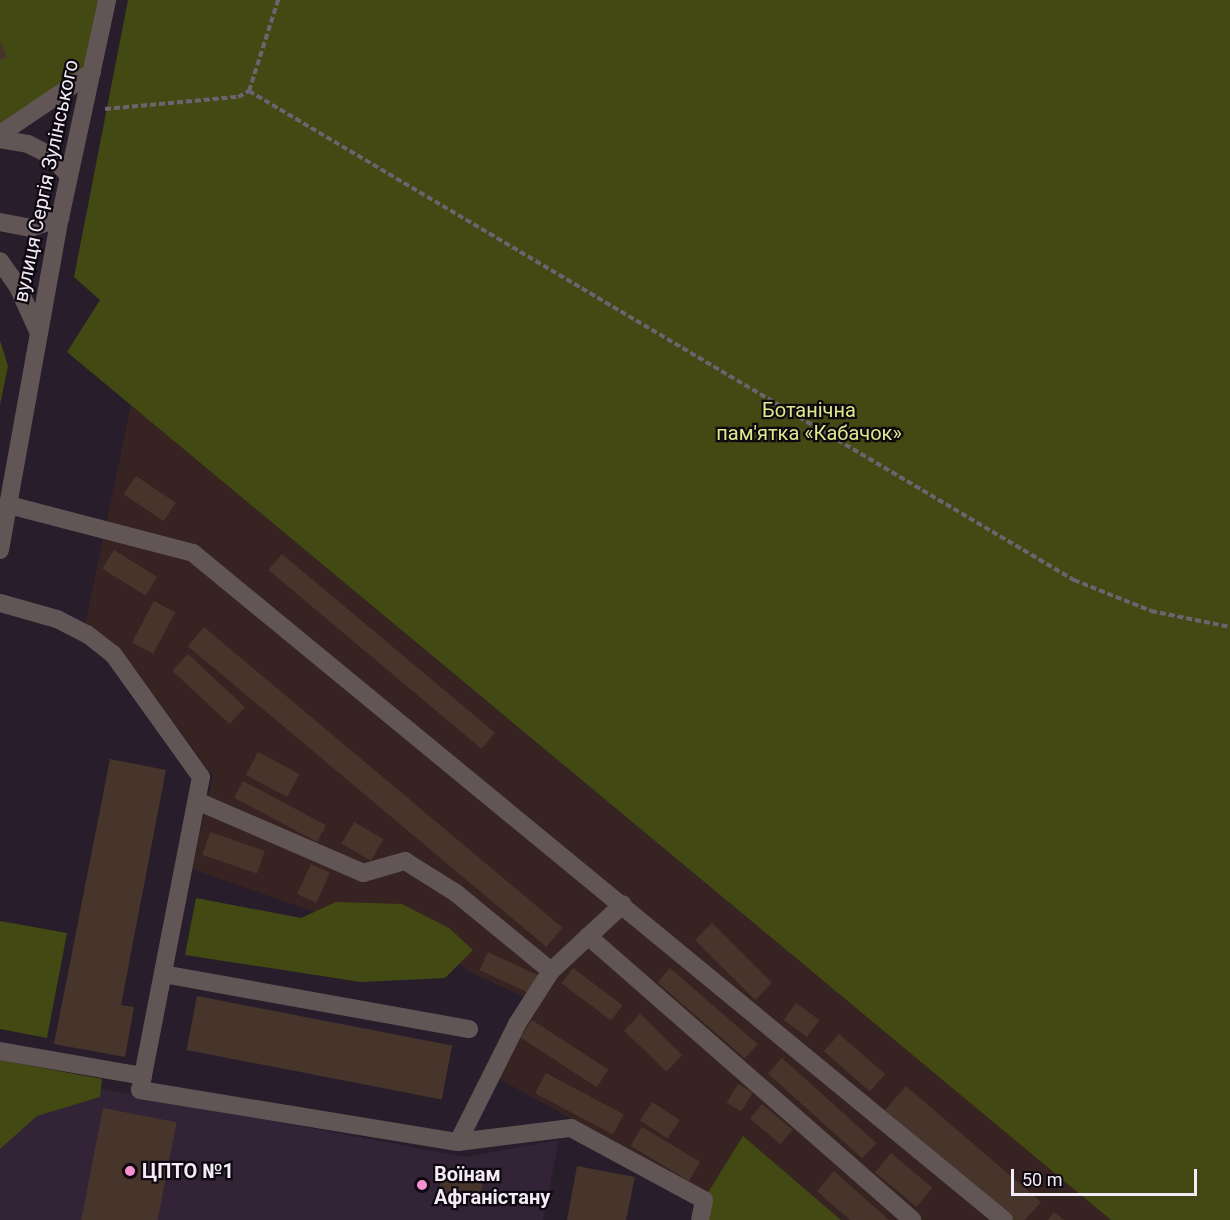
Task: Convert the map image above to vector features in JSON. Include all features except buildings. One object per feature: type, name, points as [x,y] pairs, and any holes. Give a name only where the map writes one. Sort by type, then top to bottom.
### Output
[{"type":"street","name":"вулиця Сергія Зулінського","points":[[0,550],[9,505],[6,484],[68,174],[107,0]]},
{"type":"street","points":[[0,134],[92,72]]},
{"type":"street","points":[[0,139],[35,147],[50,155],[68,174]]},
{"type":"street","points":[[0,222],[30,228],[60,218]]},
{"type":"street","points":[[0,261],[18,287],[38,331]]},
{"type":"street","points":[[9,505],[193,553],[623,904],[1004,1220]]},
{"type":"street","points":[[0,603],[57,619],[87,634],[112,654],[201,777],[140,1090],[458,1142],[571,1128],[704,1200],[700,1220]]},
{"type":"street","points":[[196,801],[363,873],[405,861],[456,893],[551,971]]},
{"type":"street","points":[[458,1142],[517,1024],[551,971],[623,904]]},
{"type":"street","points":[[588,936],[912,1220]]},
{"type":"street","points":[[163,974],[469,1029]]},
{"type":"street","points":[[0,1051],[143,1076]]},
{"type":"path","points":[[83,111],[238,97],[249,92],[278,0]]},
{"type":"path","points":[[249,92],[1074,580],[1151,611],[1230,627]]},
{"type":"shaded area","points":[[131,405],[1111,1220],[841,1220],[743,1137],[707,1194],[496,1077],[537,1003],[471,973],[402,919],[321,914],[192,869],[213,776],[121,650],[85,625]]},
{"type":"shaded area","points":[[5,1071],[465,1157],[559,1140],[543,1220],[0,1220],[0,1098]]},
{"type":"green space","points":[[0,0],[107,0],[92,72],[0,134]]},
{"type":"green space","name":"Ботанічна пам'ятка «Кабачок»","points":[[128,0],[1230,0],[1230,1220],[1111,1220],[67,352],[100,300],[74,277]]},
{"type":"green space","points":[[0,340],[8,366],[0,405]]},
{"type":"green space","points":[[196,898],[301,918],[336,902],[402,904],[449,928],[473,950],[445,978],[361,982],[185,955]]},
{"type":"green space","points":[[0,921],[67,933],[47,1038],[0,1029]]},
{"type":"green space","points":[[0,1060],[102,1079],[100,1097],[37,1116],[0,1149]]},
{"type":"green space","points":[[743,1136],[841,1220],[700,1220],[707,1194]]},
{"type":"place","name":"ЦПТО №1","points":[[130,1171]]},
{"type":"place","name":"Воїнам Афганістану","points":[[422,1185]]}]
